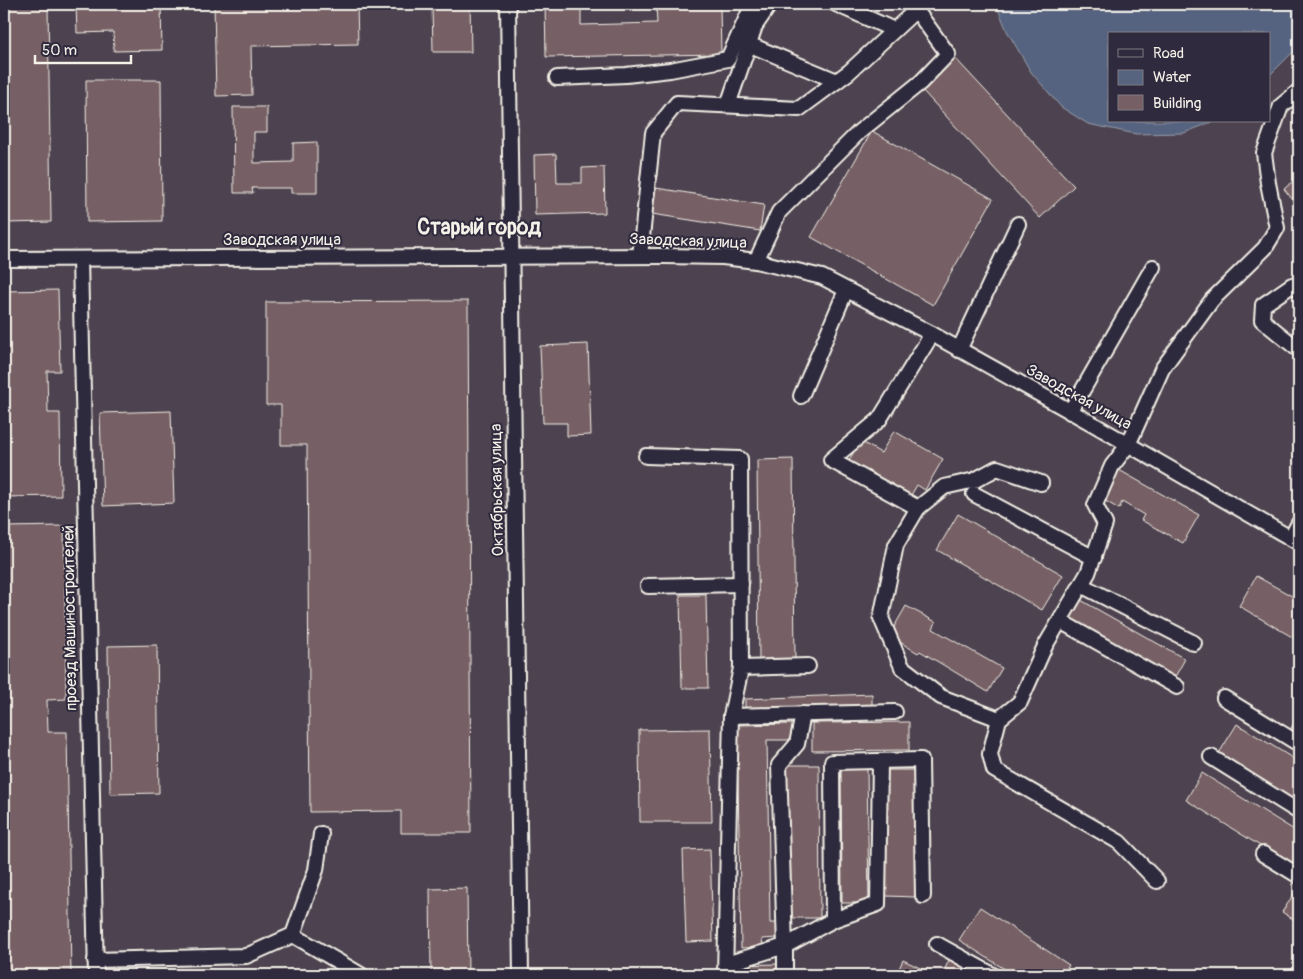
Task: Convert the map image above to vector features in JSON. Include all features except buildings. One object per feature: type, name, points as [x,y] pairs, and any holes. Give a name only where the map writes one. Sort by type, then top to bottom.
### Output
[{"type":"street","name":"Октябрьская улица","points":[[508,4],[521,975]]},
{"type":"street","points":[[557,78],[626,75],[670,70],[728,59],[753,4]]},
{"type":"street","points":[[728,105],[754,26],[770,4]]},
{"type":"street","points":[[836,4],[894,30]]},
{"type":"street","points":[[640,256],[653,133],[677,103],[799,109],[849,72],[916,10],[948,54],[921,82],[859,132],[779,212],[756,261]]},
{"type":"street","points":[[748,44],[837,81]]},
{"type":"street","points":[[1157,881],[1119,842],[994,770],[990,754],[998,719],[1020,702],[1045,646],[1088,572],[1106,524],[1095,505],[1112,466],[1128,445],[1162,370],[1212,300],[1265,248],[1277,228],[1264,153],[1281,106],[1299,91]]},
{"type":"street","points":[[960,350],[1018,224]]},
{"type":"street","name":"Заводская улица","points":[[4,259],[640,256],[723,257],[756,261],[822,277],[932,334],[1295,540]]},
{"type":"street","name":"проезд Машиностроителей","points":[[80,259],[96,975]]},
{"type":"street","points":[[1070,412],[1153,267]]},
{"type":"street","points":[[1299,289],[1292,285],[1263,305],[1262,320],[1299,350]]},
{"type":"street","points":[[802,396],[846,290]]},
{"type":"street","points":[[918,508],[831,460],[878,420],[932,334]]},
{"type":"street","points":[[646,456],[740,459],[741,668],[731,716],[726,970],[785,946],[833,920],[878,904],[880,760]]},
{"type":"street","points":[[998,719],[941,697],[902,667],[881,618],[896,545],[918,508],[944,487],[975,480],[997,468],[1040,483]]},
{"type":"street","points":[[974,494],[1094,558]]},
{"type":"street","points":[[1295,540],[1299,523]]},
{"type":"street","points":[[648,586],[741,584]]},
{"type":"street","points":[[1080,585],[1194,643]]},
{"type":"street","points":[[1060,621],[1176,687]]},
{"type":"street","points":[[741,668],[808,666]]},
{"type":"street","points":[[1224,698],[1299,744]]},
{"type":"street","points":[[731,716],[895,712]]},
{"type":"street","points":[[785,975],[779,765],[797,744],[803,714]]},
{"type":"street","points":[[1211,757],[1299,812]]},
{"type":"street","points":[[833,920],[832,762],[921,760],[923,896]]},
{"type":"street","points":[[95,960],[246,956],[292,935],[316,870],[320,834]]},
{"type":"street","points":[[1263,854],[1299,876]]},
{"type":"street","points":[[292,935],[361,975]]},
{"type":"street","points":[[937,944],[993,975]]},
{"type":"shaded area","points":[[4,4],[1299,4],[1299,975],[4,975]]},
{"type":"water","points":[[996,4],[1299,4],[1299,46],[1270,75],[1270,32],[1108,32],[1108,122],[1212,122],[1184,133],[1136,134],[1088,124],[1061,107],[1031,72],[1007,31]]},
{"type":"district","name":"Старый город","points":[[479,227]]}]
